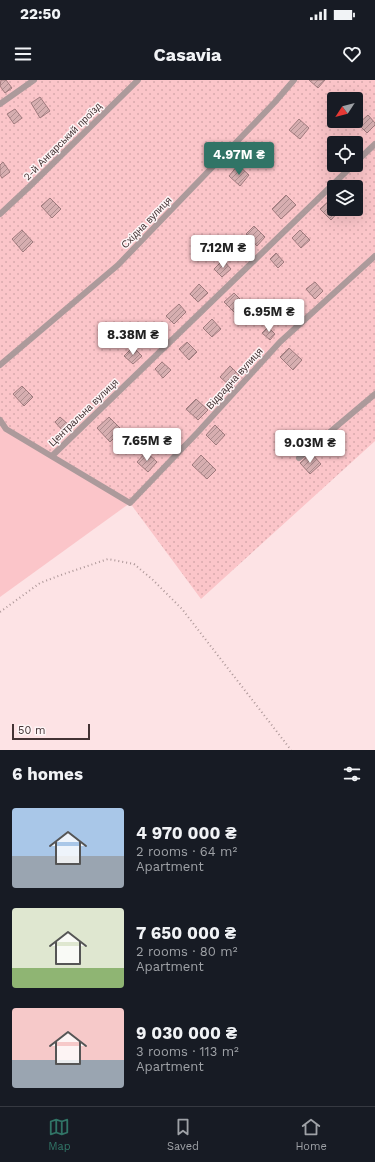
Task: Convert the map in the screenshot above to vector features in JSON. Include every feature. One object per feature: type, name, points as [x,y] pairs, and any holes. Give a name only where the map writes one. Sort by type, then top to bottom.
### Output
[{"type":"lane","points":[[0,104],[34,80]]},
{"type":"lane","name":"2-й Ангарський проїзд","points":[[0,214],[138,80]]},
{"type":"lane","name":"Східна вулиця","points":[[0,366],[118,265],[275,102],[294,80]]},
{"type":"lane","points":[[363,155],[375,144]]},
{"type":"lane","name":"Центральна вулиця","points":[[52,456],[346,172]]},
{"type":"lane","name":"Відрадна вулиця","points":[[52,456],[130,503],[198,432],[280,342],[375,256]]},
{"type":"lane","points":[[299,458],[375,394]]},
{"type":"lane","points":[[0,420],[6,429],[52,456]]},
{"type":"path","points":[[0,612],[40,583],[61,575],[108,559],[134,564],[153,580],[182,609],[292,750]]},
{"type":"shaded area","points":[[0,80],[375,80],[375,441],[201,599],[130,503],[6,429],[0,420]]},
{"type":"shaded area","points":[[0,420],[130,503],[0,597]]},
{"type":"building","points":[[1,80],[6,80],[12,88],[5,93],[0,86]]},
{"type":"building","points":[[309,80],[325,80],[318,88]]},
{"type":"building","points":[[40,97],[50,111],[40,118],[31,103]]},
{"type":"building","points":[[15,109],[22,118],[14,124],[7,114]]},
{"type":"building","points":[[368,115],[375,123],[375,125],[367,133],[362,128],[363,120]]},
{"type":"building","points":[[299,119],[309,128],[300,139],[289,130]]},
{"type":"building","points":[[3,162],[10,172],[2,178],[0,175],[0,165]]},
{"type":"building","points":[[238,165],[249,175],[240,186],[229,176]]},
{"type":"building","points":[[286,195],[296,205],[281,219],[272,209]]},
{"type":"building","points":[[50,198],[61,209],[52,218],[41,206]]},
{"type":"building","points":[[327,203],[327,216],[320,209]]},
{"type":"building","points":[[327,216],[335,216],[331,220]]},
{"type":"building","points":[[254,226],[265,237],[257,246],[246,234]]},
{"type":"building","points":[[22,230],[33,242],[23,252],[12,239]]},
{"type":"building","points":[[300,230],[310,240],[301,248],[292,238]]},
{"type":"building","points":[[276,253],[284,262],[278,268],[270,259]]},
{"type":"building","points":[[223,260],[231,269],[222,277],[214,269]]},
{"type":"building","points":[[315,282],[323,291],[315,299],[306,289]]},
{"type":"building","points":[[199,284],[208,293],[198,302],[190,294]]},
{"type":"building","points":[[234,293],[245,304],[235,313],[224,302]]},
{"type":"building","points":[[179,304],[186,312],[174,324],[166,316]]},
{"type":"building","points":[[212,319],[221,329],[212,337],[203,328]]},
{"type":"building","points":[[268,327],[275,334],[270,340],[262,333]]},
{"type":"building","points":[[187,342],[197,352],[189,360],[179,349]]},
{"type":"building","points":[[133,347],[142,356],[133,364],[124,356]]},
{"type":"building","points":[[289,348],[302,360],[293,370],[280,357]]},
{"type":"building","points":[[162,362],[171,370],[163,378],[155,369]]},
{"type":"building","points":[[230,366],[239,375],[229,385],[220,377]]},
{"type":"building","points":[[22,386],[33,397],[24,406],[13,394]]},
{"type":"building","points":[[196,399],[208,410],[198,420],[186,409]]},
{"type":"building","points":[[60,417],[69,425],[63,431],[55,422]]},
{"type":"building","points":[[109,417],[122,430],[110,442],[97,428]]},
{"type":"building","points":[[215,425],[225,435],[216,445],[206,435]]},
{"type":"building","points":[[171,431],[179,439],[173,446],[164,438]]},
{"type":"building","points":[[146,452],[157,462],[148,472],[137,462]]},
{"type":"building","points":[[311,453],[321,464],[310,474],[300,463]]},
{"type":"building","points":[[201,455],[216,470],[207,479],[192,465]]}]
